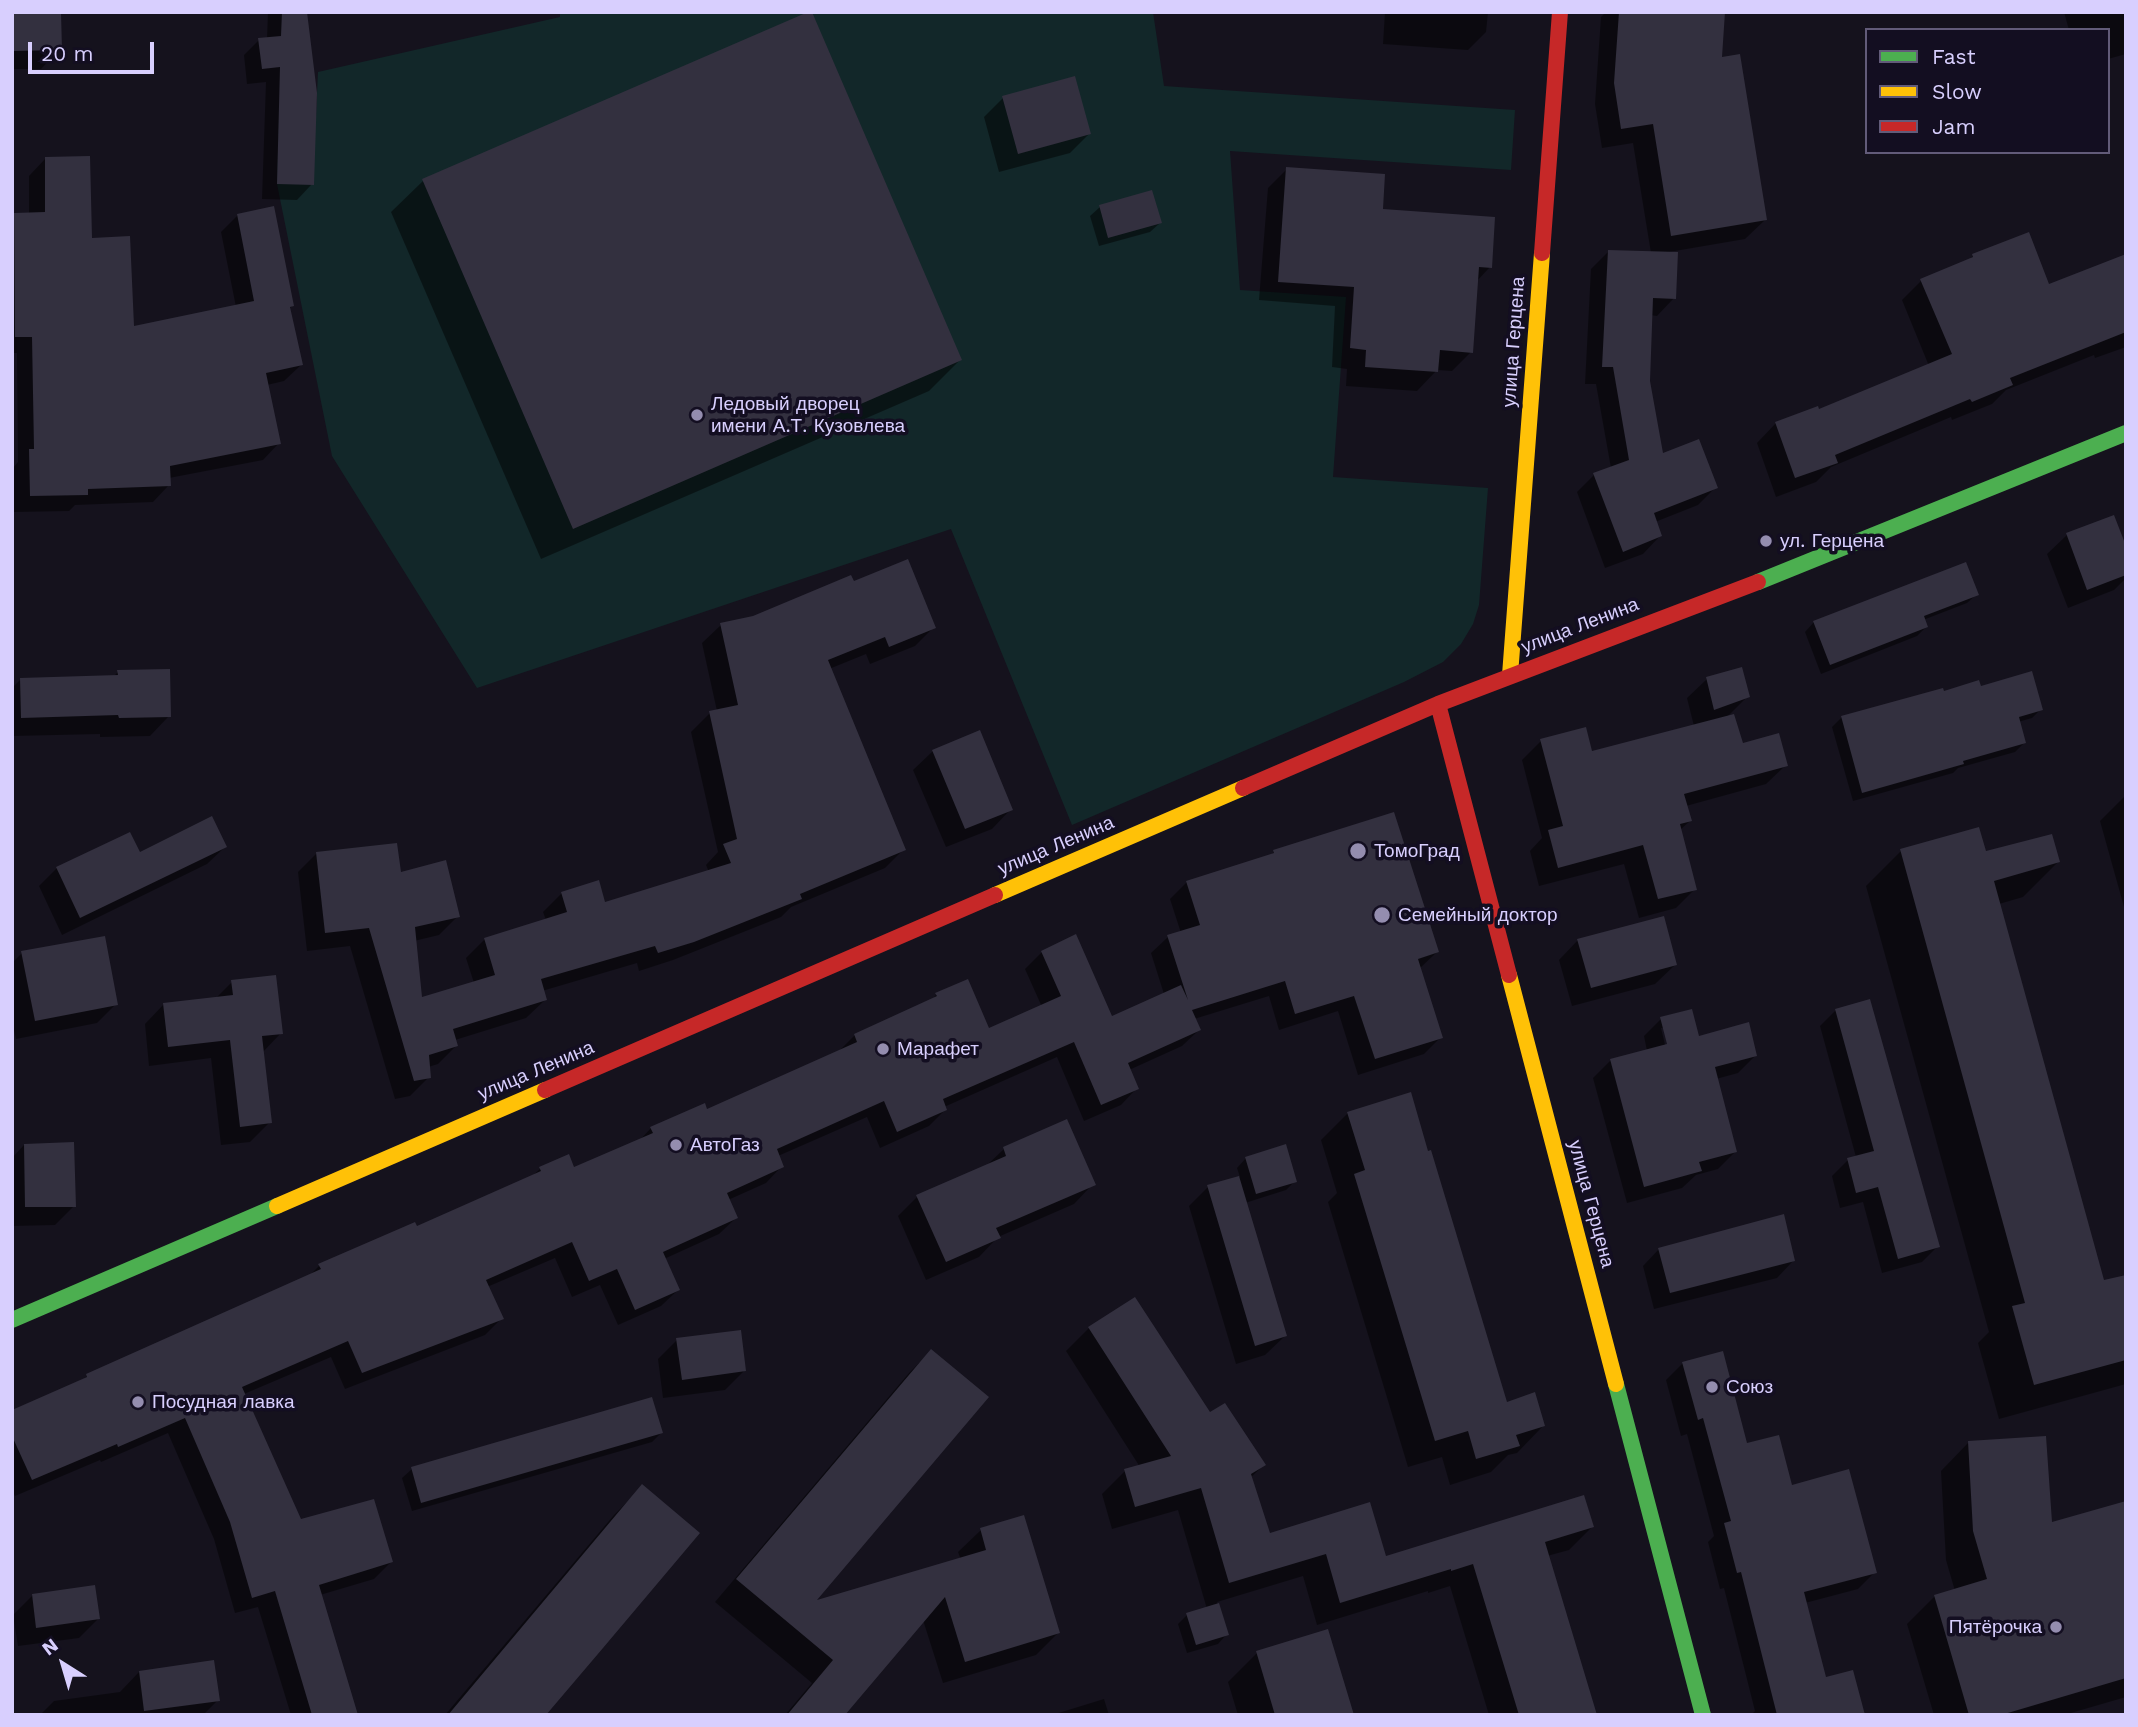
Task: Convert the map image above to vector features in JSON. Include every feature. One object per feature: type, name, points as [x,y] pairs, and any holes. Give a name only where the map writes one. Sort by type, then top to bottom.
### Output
[{"type":"main road","name":"улица Герцена","points":[[1510,675],[1560,12]]},
{"type":"main road","name":"улица Ленина","points":[[12,1320],[1438,704],[1792,568],[2126,433]]},
{"type":"main road","name":"улица Герцена","points":[[1438,704],[1703,1715]]},
{"type":"green space","name":"Ледовый дворец имени А.Т. Кузовлева","points":[[560,12],[1153,12],[1164,86],[1515,110],[1511,170],[1230,151],[1240,290],[1346,297],[1333,477],[1488,488],[1479,605],[1473,624],[1461,644],[1443,662],[1404,682],[1072,825],[951,529],[477,688],[332,456],[277,184],[279,116],[316,116],[318,72],[560,17]]},
{"type":"building","points":[[61,12],[62,50],[12,51],[12,13]]},
{"type":"building","points":[[282,12],[307,12],[317,93],[314,185],[277,184],[280,67],[262,69],[258,38],[281,36]]},
{"type":"building","points":[[812,12],[962,360],[573,529],[422,179]]},
{"type":"building","points":[[1619,12],[1725,12],[1722,57],[1740,54],[1767,220],[1671,236],[1653,124],[1621,129],[1614,83]]},
{"type":"building","points":[[1075,76],[1091,134],[1018,154],[1002,96]]},
{"type":"building","points":[[90,156],[92,238],[130,236],[134,326],[254,301],[237,214],[274,206],[294,306],[290,307],[303,365],[266,373],[281,444],[170,466],[171,486],[88,489],[88,495],[30,496],[29,449],[34,449],[32,337],[15,337],[14,213],[45,212],[45,157]]},
{"type":"building","points":[[1286,167],[1385,174],[1383,209],[1495,217],[1492,268],[1479,267],[1473,353],[1440,350],[1438,372],[1365,367],[1366,350],[1350,348],[1354,287],[1278,282]]},
{"type":"building","points":[[1152,190],[1162,223],[1108,238],[1099,205]]},
{"type":"building","points":[[2029,232],[2049,284],[2126,254],[2126,332],[2010,378],[2013,385],[1972,402],[1970,399],[1835,455],[1838,463],[1795,478],[1775,422],[1818,406],[1819,409],[1952,354],[1920,279],[1973,257],[1972,254]]},
{"type":"building","points":[[1608,250],[1678,252],[1676,299],[1653,298],[1650,381],[1663,453],[1699,439],[1718,488],[1654,513],[1662,536],[1623,552],[1593,473],[1629,460],[1613,367],[1602,367]]},
{"type":"building","points":[[2114,515],[2126,546],[2126,575],[2087,590],[2066,533]]},
{"type":"building","points":[[908,559],[936,628],[889,647],[885,637],[828,660],[906,850],[800,894],[802,899],[694,942],[658,953],[655,946],[541,979],[547,1000],[453,1029],[458,1046],[429,1055],[431,1078],[414,1081],[369,928],[325,933],[316,852],[397,843],[401,872],[446,860],[460,917],[415,927],[422,997],[495,975],[484,938],[567,912],[561,892],[599,880],[605,902],[731,863],[723,844],[737,839],[709,711],[738,705],[720,623],[753,616],[851,575],[854,581]]},
{"type":"building","points":[[1966,562],[1979,595],[1924,616],[1928,627],[1830,665],[1813,621]]},
{"type":"building","points":[[1742,667],[1750,697],[1714,710],[1706,677]]},
{"type":"building","points":[[170,669],[171,717],[119,718],[118,715],[21,718],[20,678],[118,675],[117,670]]},
{"type":"building","points":[[2032,671],[2043,710],[2019,717],[2026,743],[1862,793],[1841,716],[1943,688],[1944,691],[1979,680],[1981,686]]},
{"type":"building","points":[[1734,714],[1743,743],[1779,733],[1788,766],[1684,794],[1692,821],[1680,824],[1697,890],[1658,899],[1643,845],[1558,868],[1548,830],[1563,826],[1540,739],[1586,727],[1592,751]]},
{"type":"building","points":[[980,730],[1013,810],[965,829],[932,750]]},
{"type":"building","points":[[1394,812],[1439,952],[1418,959],[1443,1038],[1375,1059],[1354,996],[1295,1014],[1285,981],[1192,1010],[1201,1030],[1128,1063],[1139,1089],[1101,1105],[1074,1042],[943,1099],[947,1110],[897,1132],[884,1101],[777,1149],[784,1167],[727,1193],[738,1218],[663,1252],[680,1290],[635,1310],[617,1269],[589,1281],[572,1242],[486,1280],[504,1319],[362,1373],[348,1341],[242,1387],[301,1519],[374,1499],[393,1562],[319,1585],[358,1715],[312,1715],[275,1591],[252,1598],[230,1522],[185,1418],[32,1480],[12,1436],[12,1410],[321,1269],[318,1264],[415,1222],[417,1226],[541,1171],[539,1167],[569,1154],[574,1167],[653,1133],[650,1127],[705,1103],[707,1109],[857,1042],[854,1034],[968,979],[989,1028],[1061,996],[1041,951],[1076,934],[1112,1016],[1181,985],[1188,1000],[1167,935],[1200,925],[1186,881]]},
{"type":"building","points":[[212,816],[227,847],[80,918],[56,867],[130,832],[140,852]]},
{"type":"building","points":[[1979,827],[1986,851],[2052,834],[2060,862],[1994,881],[2104,1280],[2126,1275],[2126,1360],[2034,1385],[2012,1306],[2025,1303],[1900,849]]},
{"type":"building","points":[[1664,916],[1677,965],[1591,988],[1577,939]]},
{"type":"building","points":[[105,936],[118,1005],[35,1021],[21,951]]},
{"type":"building","points":[[276,975],[283,1034],[262,1036],[272,1123],[240,1127],[230,1040],[168,1047],[163,1003],[233,995],[231,980]]},
{"type":"building","points":[[1870,999],[1940,1247],[1898,1259],[1878,1187],[1856,1193],[1847,1158],[1874,1151],[1835,1009]]},
{"type":"building","points":[[1692,1009],[1699,1036],[1749,1022],[1757,1056],[1715,1067],[1737,1152],[1699,1162],[1702,1171],[1644,1187],[1610,1059],[1667,1044],[1660,1017]]},
{"type":"building","points":[[1411,1092],[1507,1402],[1535,1392],[1545,1426],[1516,1435],[1520,1446],[1476,1459],[1468,1431],[1435,1441],[1354,1174],[1365,1170],[1347,1112]]},
{"type":"building","points":[[1067,1119],[1096,1185],[996,1228],[1001,1238],[946,1262],[916,1195],[1006,1156],[1003,1147]]},
{"type":"building","points":[[74,1142],[76,1207],[25,1207],[24,1144]]},
{"type":"building","points":[[1286,1144],[1297,1182],[1256,1194],[1245,1157]]},
{"type":"building","points":[[1239,1176],[1287,1336],[1255,1346],[1207,1185]]},
{"type":"building","points":[[1784,1214],[1795,1261],[1670,1293],[1658,1248]]},
{"type":"building","points":[[1135,1297],[1210,1412],[1225,1403],[1266,1465],[1251,1474],[1270,1533],[1370,1502],[1386,1556],[1584,1495],[1594,1527],[1545,1542],[1597,1715],[1519,1715],[1473,1564],[1340,1603],[1326,1554],[1229,1583],[1201,1488],[1135,1507],[1124,1469],[1171,1456],[1088,1327]]},
{"type":"building","points":[[741,1330],[746,1371],[682,1380],[676,1338]]},
{"type":"building","points":[[931,1349],[989,1397],[817,1600],[986,1550],[980,1528],[1024,1515],[1060,1633],[965,1662],[945,1597],[845,1715],[787,1715],[833,1660],[736,1579]]},
{"type":"building","points":[[1723,1351],[1747,1443],[1779,1435],[1792,1485],[1849,1469],[1877,1573],[1804,1592],[1826,1677],[1853,1670],[1865,1715],[1777,1715],[1741,1572],[1737,1573],[1724,1523],[1731,1521],[1703,1418],[1698,1420],[1682,1362]]},
{"type":"building","points":[[652,1397],[663,1433],[421,1503],[411,1467]]},
{"type":"building","points":[[2046,1436],[2052,1522],[2126,1501],[2126,1678],[2001,1715],[1969,1715],[1934,1595],[1987,1579],[1973,1531],[1968,1441]]},
{"type":"building","points":[[642,1484],[700,1533],[546,1715],[448,1715]]},
{"type":"building","points":[[95,1585],[100,1619],[36,1628],[32,1594]]},
{"type":"building","points":[[1219,1603],[1229,1635],[1196,1645],[1186,1613]]},
{"type":"building","points":[[1328,1629],[1354,1715],[1275,1715],[1256,1651]]},
{"type":"building","points":[[214,1660],[220,1701],[144,1711],[139,1671]]},
{"type":"traffic: fast","points":[[1758,582],[2126,433]]},
{"type":"traffic: fast","points":[[12,1320],[277,1206]]},
{"type":"traffic: fast","points":[[1616,1384],[1703,1715]]},
{"type":"traffic: slow","points":[[1510,675],[1542,253]]},
{"type":"traffic: slow","points":[[995,895],[1243,788]]},
{"type":"traffic: slow","points":[[1509,975],[1616,1384]]},
{"type":"traffic: slow","points":[[277,1206],[545,1090]]},
{"type":"traffic: jam","points":[[1542,253],[1560,12]]},
{"type":"traffic: jam","points":[[1243,788],[1438,704],[1758,582]]},
{"type":"traffic: jam","points":[[1438,704],[1509,975]]},
{"type":"traffic: jam","points":[[545,1090],[995,895]]},
{"type":"place","name":"Ледовый дворец имени А.Т. Кузовлева","points":[[697,415]]},
{"type":"place","name":"ул. Герцена","points":[[1766,541]]},
{"type":"place","name":"ТомоГрад","points":[[1358,851]]},
{"type":"place","name":"Семейный доктор","points":[[1382,915]]},
{"type":"place","name":"Марафет","points":[[883,1049]]},
{"type":"place","name":"АвтоГаз","points":[[676,1145]]},
{"type":"place","name":"Союз","points":[[1712,1387]]},
{"type":"place","name":"Посудная лавка","points":[[138,1402]]},
{"type":"place","name":"Пятёрочка","points":[[2056,1627]]}]
